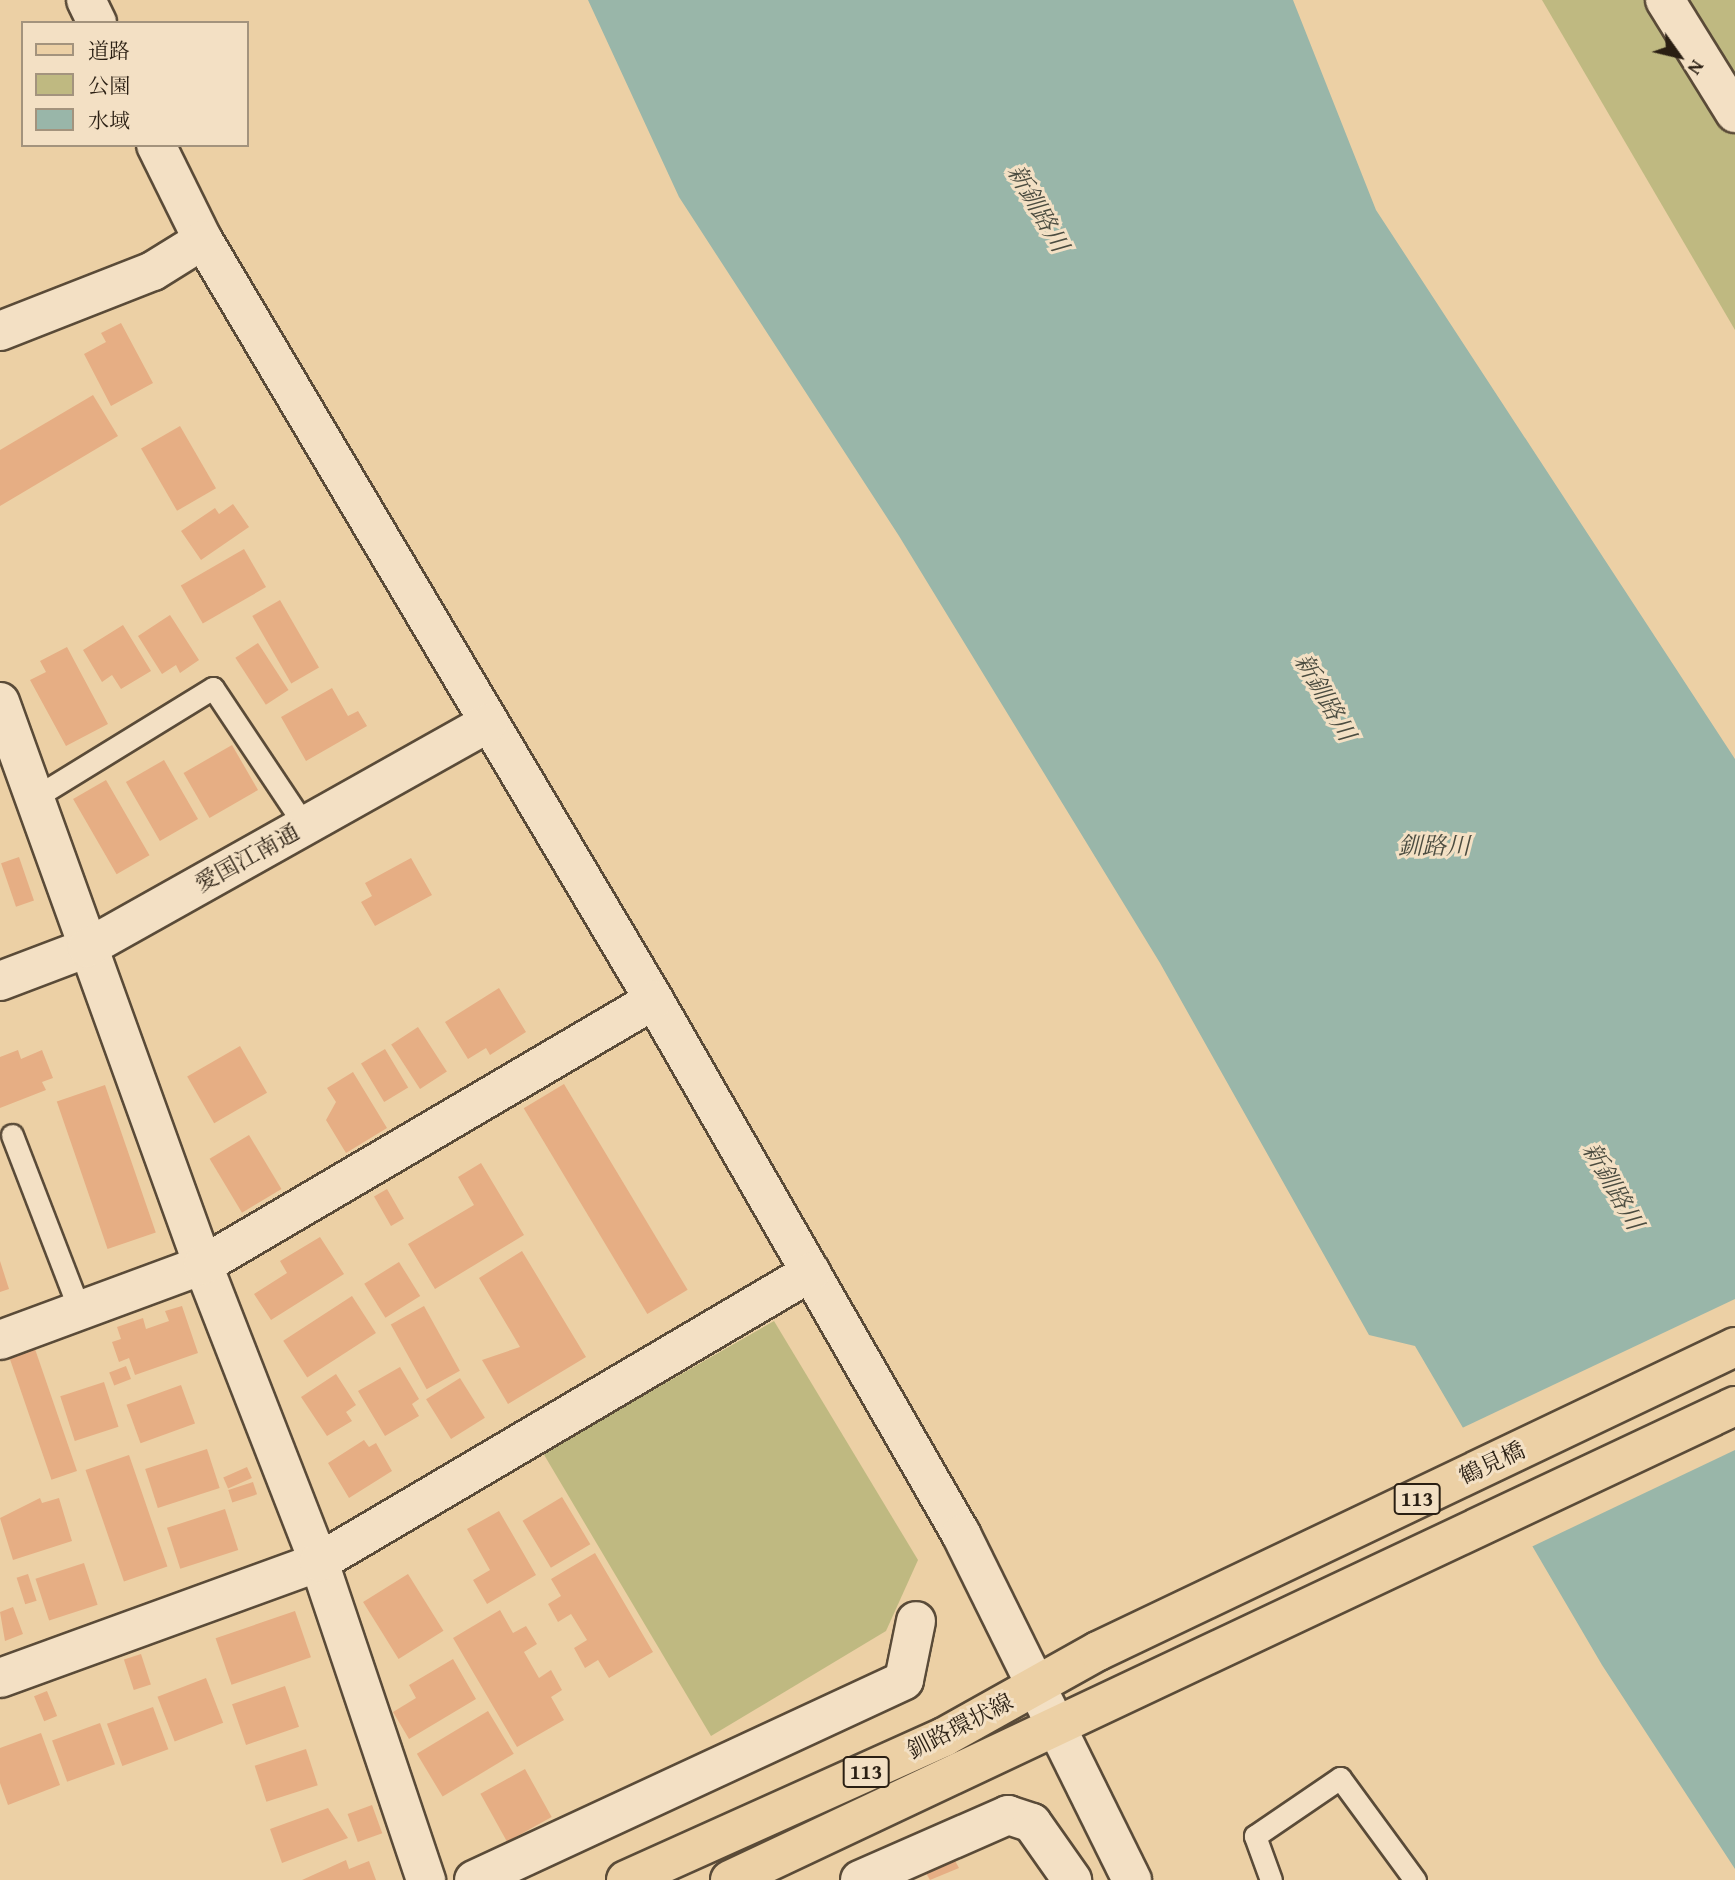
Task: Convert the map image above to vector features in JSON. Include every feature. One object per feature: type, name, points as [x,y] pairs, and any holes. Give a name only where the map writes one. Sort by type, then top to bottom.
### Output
[{"type":"main road","name":"鶴見橋","points":[[1098,1651],[1735,1347]]},
{"type":"main road","name":"釧路環状線","points":[[730,1880],[1125,1697],[1735,1406]]},
{"type":"main road","name":"釧路環状線","points":[[626,1880],[944,1737],[1098,1651]]},
{"type":"street","points":[[86,0],[96,21]]},
{"type":"street","points":[[1665,0],[1735,113]]},
{"type":"street","points":[[157,147],[203,240],[654,1000],[961,1534],[1054,1729],[1132,1880]]},
{"type":"street","points":[[0,331],[153,271],[203,240]]},
{"type":"street","points":[[0,702],[203,1265],[319,1562],[426,1880]]},
{"type":"street","name":"愛国江南通","points":[[0,981],[87,948],[488,723]]},
{"type":"street","points":[[0,1340],[203,1265],[654,1000]]},
{"type":"street","points":[[0,1678],[319,1562],[811,1272]]},
{"type":"street","points":[[474,1880],[904,1680],[916,1621]]},
{"type":"street","points":[[860,1880],[1008,1815],[1032,1823],[1072,1880]]},
{"type":"lane","points":[[34,798],[213,688],[304,826]]},
{"type":"lane","points":[[12,1135],[80,1311]]},
{"type":"lane","points":[[1270,1880],[1255,1836],[1340,1779],[1415,1880]]},
{"type":"green space","points":[[1542,0],[1735,0],[1735,330]]},
{"type":"green space","points":[[774,1321],[918,1560],[886,1631],[711,1736],[543,1453]]},
{"type":"water","name":"釧路川","points":[[588,0],[1293,0],[1376,210],[1735,759],[1735,1869],[1602,1665],[1415,1346],[1369,1335],[1160,963],[899,536],[679,197]]},
{"type":"pier","points":[[1735,1299],[1735,1450],[1529,1548],[1460,1429]]},
{"type":"building","points":[[121,323],[153,383],[111,406],[84,354],[106,342],[101,333]]},
{"type":"building","points":[[93,395],[118,436],[0,506],[0,450]]},
{"type":"building","points":[[180,426],[216,488],[177,511],[141,448]]},
{"type":"building","points":[[233,504],[249,527],[201,560],[181,531],[215,508],[219,514]]},
{"type":"building","points":[[244,549],[266,587],[203,624],[181,586]]},
{"type":"building","points":[[280,600],[319,668],[291,684],[252,616]]},
{"type":"building","points":[[170,615],[199,660],[180,673],[176,665],[162,674],[138,636]]},
{"type":"building","points":[[123,625],[151,671],[121,689],[112,675],[102,682],[83,650]]},
{"type":"building","points":[[258,643],[288,690],[266,705],[235,658]]},
{"type":"building","points":[[67,647],[108,724],[66,746],[30,680],[46,672],[40,661]]},
{"type":"building","points":[[332,688],[348,716],[358,711],[367,726],[306,761],[281,717]]},
{"type":"building","points":[[232,745],[258,790],[210,818],[184,773]]},
{"type":"building","points":[[164,760],[198,819],[160,841],[126,782]]},
{"type":"building","points":[[106,780],[150,855],[117,874],[73,799]]},
{"type":"building","points":[[19,857],[34,900],[16,907],[1,863]]},
{"type":"building","points":[[411,858],[432,895],[375,926],[361,902],[372,896],[365,883]]},
{"type":"building","points":[[499,988],[526,1032],[490,1055],[486,1048],[468,1059],[445,1022]]},
{"type":"building","points":[[418,1027],[447,1071],[420,1089],[391,1044]]},
{"type":"building","points":[[240,1046],[267,1093],[214,1123],[187,1076]]},
{"type":"building","points":[[385,1049],[408,1088],[384,1102],[361,1063]]},
{"type":"building","points":[[18,1050],[21,1059],[42,1050],[53,1078],[42,1082],[46,1090],[0,1108],[0,1057]]},
{"type":"building","points":[[353,1072],[387,1128],[346,1153],[326,1120],[336,1102],[327,1088]]},
{"type":"building","points":[[564,1084],[688,1290],[647,1314],[524,1108]]},
{"type":"building","points":[[105,1085],[156,1233],[108,1249],[57,1102]]},
{"type":"building","points":[[249,1135],[281,1189],[242,1213],[210,1159]]},
{"type":"building","points":[[481,1163],[524,1235],[435,1289],[408,1244],[474,1205],[458,1177]]},
{"type":"building","points":[[387,1189],[404,1218],[391,1226],[374,1196]]},
{"type":"building","points":[[320,1237],[344,1274],[271,1320],[254,1294],[287,1273],[280,1261]]},
{"type":"building","points":[[522,1251],[586,1357],[508,1404],[482,1360],[520,1347],[479,1278]]},
{"type":"building","points":[[0,1261],[9,1289],[0,1292]]},
{"type":"building","points":[[399,1262],[420,1296],[385,1318],[364,1284]]},
{"type":"building","points":[[352,1296],[376,1333],[307,1378],[283,1341]]},
{"type":"building","points":[[182,1306],[198,1353],[135,1375],[129,1358],[119,1362],[112,1342],[121,1339],[117,1327],[143,1318],[146,1329],[169,1321],[165,1311]]},
{"type":"building","points":[[424,1306],[460,1371],[427,1389],[391,1324]]},
{"type":"building","points":[[35,1349],[77,1471],[51,1480],[9,1358]]},
{"type":"building","points":[[126,1366],[131,1379],[114,1386],[109,1372]]},
{"type":"building","points":[[400,1367],[419,1399],[412,1404],[419,1416],[385,1436],[358,1391]]},
{"type":"building","points":[[336,1374],[356,1405],[346,1412],[352,1421],[327,1436],[301,1397]]},
{"type":"building","points":[[460,1378],[485,1418],[451,1439],[426,1399]]},
{"type":"building","points":[[104,1382],[119,1427],[75,1441],[60,1396]]},
{"type":"building","points":[[181,1385],[195,1424],[141,1443],[126,1405]]},
{"type":"building","points":[[364,1440],[369,1447],[376,1443],[392,1471],[349,1498],[328,1463]]},
{"type":"building","points":[[207,1449],[220,1488],[158,1508],[145,1469]]},
{"type":"building","points":[[129,1455],[167,1567],[124,1582],[86,1470]]},
{"type":"building","points":[[247,1467],[252,1478],[228,1489],[223,1478]]},
{"type":"building","points":[[253,1482],[257,1494],[232,1502],[228,1490]]},
{"type":"building","points":[[562,1497],[590,1544],[551,1568],[523,1521]]},
{"type":"building","points":[[40,1498],[42,1503],[59,1498],[72,1541],[13,1560],[0,1518]]},
{"type":"building","points":[[225,1509],[238,1550],[180,1569],[167,1528]]},
{"type":"building","points":[[499,1511],[536,1575],[487,1604],[473,1580],[490,1570],[467,1529]]},
{"type":"building","points":[[595,1553],[653,1652],[609,1678],[598,1660],[585,1668],[574,1648],[587,1640],[571,1614],[558,1622],[548,1604],[561,1596],[551,1579]]},
{"type":"building","points":[[84,1563],[98,1605],[49,1621],[35,1579]]},
{"type":"building","points":[[28,1574],[37,1601],[25,1604],[17,1578]]},
{"type":"building","points":[[408,1574],[444,1631],[399,1659],[363,1602]]},
{"type":"building","points":[[13,1607],[23,1634],[5,1641],[0,1612]]},
{"type":"building","points":[[500,1610],[513,1633],[526,1626],[537,1644],[524,1652],[539,1678],[551,1670],[562,1690],[551,1697],[564,1720],[517,1747],[453,1638]]},
{"type":"building","points":[[295,1611],[311,1657],[232,1685],[216,1638]]},
{"type":"building","points":[[141,1654],[151,1684],[134,1690],[124,1660]]},
{"type":"building","points":[[453,1659],[476,1699],[409,1739],[393,1712],[416,1698],[409,1685]]},
{"type":"building","points":[[206,1678],[223,1723],[175,1741],[157,1697]]},
{"type":"building","points":[[285,1686],[299,1727],[246,1745],[232,1704]]},
{"type":"building","points":[[47,1691],[57,1716],[44,1721],[34,1696]]},
{"type":"building","points":[[153,1707],[168,1749],[122,1766],[107,1724]]},
{"type":"building","points":[[488,1711],[514,1754],[443,1797],[417,1754]]},
{"type":"building","points":[[100,1723],[115,1764],[67,1782],[52,1740]]},
{"type":"building","points":[[41,1733],[60,1785],[8,1805],[0,1783],[0,1748]]},
{"type":"building","points":[[306,1749],[318,1785],[266,1802],[255,1766]]},
{"type":"building","points":[[525,1769],[552,1817],[507,1842],[480,1794]]},
{"type":"building","points":[[372,1805],[382,1833],[358,1842],[348,1814]]},
{"type":"building","points":[[328,1808],[348,1838],[282,1863],[270,1829]]},
{"type":"building","points":[[953,1857],[959,1868],[930,1880],[926,1873]]},
{"type":"building","points":[[346,1860],[349,1869],[369,1861],[376,1880],[302,1880]]},
{"type":"water label","name":"新釧路川","points":[[1038,208]]},
{"type":"water label","name":"新釧路川","points":[[1325,697]]},
{"type":"water label","name":"新釧路川","points":[[1613,1186]]}]
